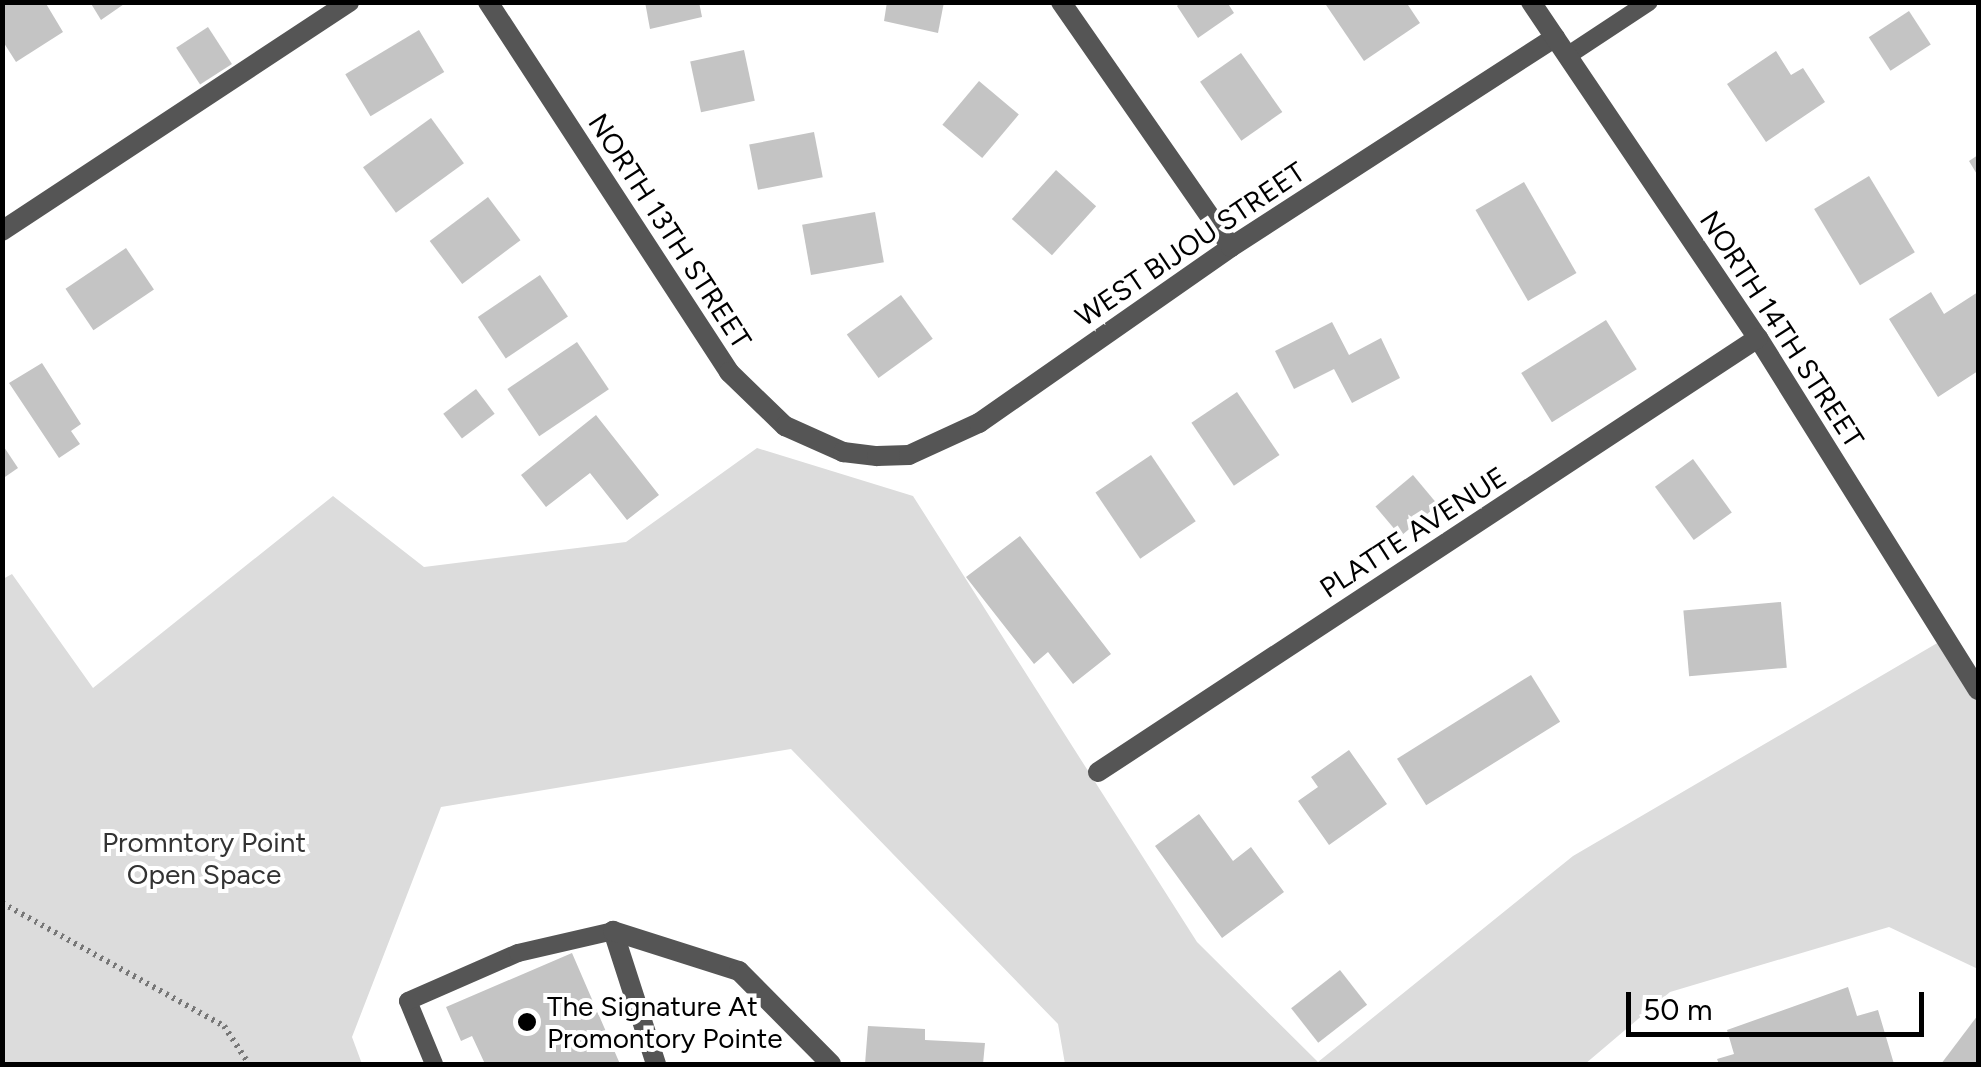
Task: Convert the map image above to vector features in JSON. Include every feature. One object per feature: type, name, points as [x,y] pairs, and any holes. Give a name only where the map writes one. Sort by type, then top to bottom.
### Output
[{"type":"street","points":[[2,232],[349,2]]},
{"type":"street","name":"NORTH 13TH STREET","points":[[488,2],[729,372],[785,426],[842,452]]},
{"type":"street","points":[[1061,2],[1231,247]]},
{"type":"street","name":"NORTH 14TH STREET","points":[[1531,2],[1758,338],[1978,690]]},
{"type":"street","name":"WEST BIJOU STREET","points":[[842,452],[910,455],[979,424],[1231,247],[1555,37]]},
{"type":"street","name":"PLATTE AVENUE","points":[[1098,772],[1758,338]]},
{"type":"street","points":[[613,930],[656,1064]]},
{"type":"street","points":[[613,930],[739,971],[831,1064]]},
{"type":"lane","points":[[1568,56],[1649,2]]},
{"type":"lane","points":[[434,1064],[408,1001],[518,953],[613,930]]},
{"type":"path","points":[[2,903],[224,1026],[250,1064]]},
{"type":"green space","name":"Promntory Point Open Space","points":[[757,448],[913,496],[1197,942],[1318,1062],[1573,856],[1939,642],[1978,695],[1978,969],[1889,927],[1670,992],[1585,1064],[1065,1064],[1058,1024],[791,749],[441,807],[352,1037],[362,1064],[3,1064],[3,579],[12,574],[93,688],[333,496],[424,567],[626,542]]},
{"type":"building","points":[[2,2],[45,2],[63,32],[16,62],[2,40]]},
{"type":"building","points":[[90,2],[127,2],[101,20]]},
{"type":"building","points":[[645,2],[699,2],[702,17],[650,29]]},
{"type":"building","points":[[887,2],[944,2],[938,33],[884,21]]},
{"type":"building","points":[[1181,2],[1227,2],[1234,13],[1198,38],[1177,6]]},
{"type":"building","points":[[1324,2],[1406,2],[1420,23],[1364,61]]},
{"type":"building","points":[[1909,11],[1931,45],[1891,71],[1869,37]]},
{"type":"building","points":[[208,27],[232,64],[200,85],[176,48]]},
{"type":"building","points":[[419,30],[444,72],[371,116],[345,74]]},
{"type":"building","points":[[744,50],[755,101],[701,112],[690,61]]},
{"type":"building","points":[[1776,51],[1791,75],[1803,68],[1825,102],[1766,142],[1727,84]]},
{"type":"building","points":[[1241,53],[1282,112],[1241,141],[1200,82]]},
{"type":"building","points":[[979,81],[1019,114],[982,158],[942,125]]},
{"type":"building","points":[[431,118],[464,163],[396,213],[363,167]]},
{"type":"building","points":[[814,132],[823,177],[758,190],[749,145]]},
{"type":"building","points":[[1978,155],[1978,176],[1969,161]]},
{"type":"building","points":[[1056,170],[1096,206],[1052,255],[1012,219]]},
{"type":"building","points":[[1869,176],[1915,252],[1860,285],[1814,209]]},
{"type":"building","points":[[1524,182],[1576,273],[1528,301],[1476,210]]},
{"type":"building","points":[[488,197],[520,240],[462,284],[430,241]]},
{"type":"building","points":[[875,212],[884,262],[811,275],[802,225]]},
{"type":"building","points":[[126,248],[154,289],[93,330],[65,289]]},
{"type":"building","points":[[540,275],[568,316],[506,358],[478,317]]},
{"type":"building","points":[[1931,292],[1944,314],[1978,292],[1978,371],[1938,397],[1889,319]]},
{"type":"building","points":[[901,295],[933,339],[879,378],[847,334]]},
{"type":"building","points":[[1606,320],[1637,369],[1552,422],[1521,373]]},
{"type":"building","points":[[1332,322],[1349,355],[1381,338],[1400,378],[1352,403],[1334,369],[1294,389],[1275,351]]},
{"type":"building","points":[[577,342],[609,389],[539,436],[507,389]]},
{"type":"building","points":[[42,363],[81,424],[71,431],[80,444],[59,458],[9,383]]},
{"type":"building","points":[[476,389],[495,414],[462,438],[443,414]]},
{"type":"building","points":[[1237,392],[1279,455],[1234,486],[1191,423]]},
{"type":"building","points":[[596,415],[659,495],[627,520],[590,473],[546,507],[521,475]]},
{"type":"building","points":[[2,444],[18,468],[2,479]]},
{"type":"building","points":[[1151,455],[1196,521],[1140,559],[1095,492]]},
{"type":"building","points":[[1693,459],[1732,512],[1694,540],[1655,487]]},
{"type":"building","points":[[1413,475],[1438,505],[1401,536],[1375,506]]},
{"type":"building","points":[[1020,536],[1111,654],[1073,684],[1048,652],[1034,664],[966,577]]},
{"type":"building","points":[[1781,602],[1787,668],[1689,676],[1683,611]]},
{"type":"building","points":[[1531,675],[1560,722],[1426,805],[1397,759]]},
{"type":"building","points":[[1349,750],[1387,804],[1329,845],[1298,801],[1318,787],[1311,777]]},
{"type":"building","points":[[1199,814],[1233,861],[1251,847],[1284,892],[1222,938],[1155,846]]},
{"type":"building","name":"The Signature At Promontory Pointe","points":[[572,953],[620,1064],[485,1064],[472,1036],[461,1041],[446,1007]]},
{"type":"building","points":[[1340,970],[1367,1005],[1318,1043],[1291,1008]]},
{"type":"building","points":[[1848,987],[1857,1016],[1878,1010],[1894,1064],[1719,1064],[1717,1059],[1734,1054],[1727,1030]]},
{"type":"building","points":[[1978,1015],[1978,1064],[1941,1064]]},
{"type":"building","points":[[868,1026],[925,1029],[925,1040],[985,1043],[983,1064],[865,1064]]},
{"type":"place","name":"The Signature At Promontory Pointe","points":[[527,1022]]}]
